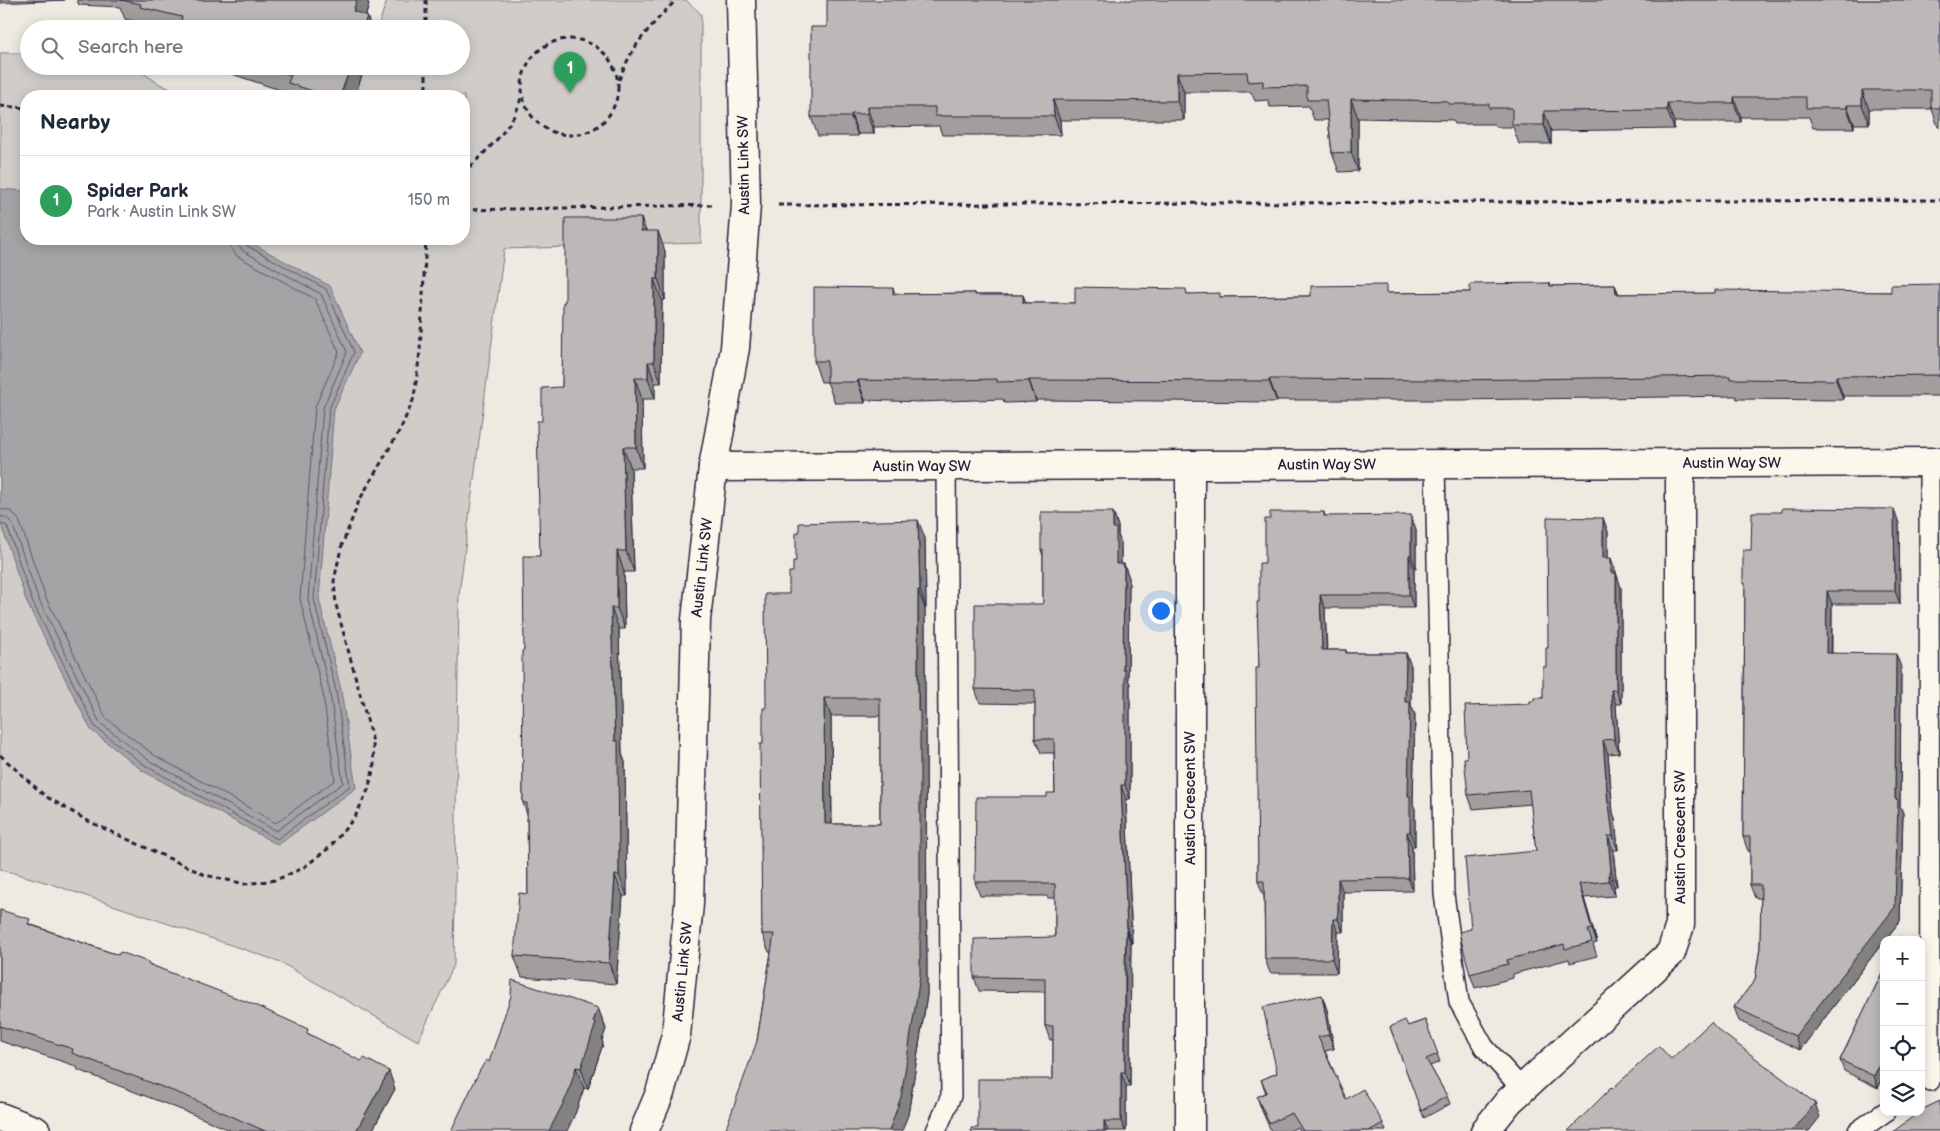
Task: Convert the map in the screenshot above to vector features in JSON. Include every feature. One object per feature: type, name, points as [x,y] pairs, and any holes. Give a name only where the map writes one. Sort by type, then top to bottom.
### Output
[{"type":"street","name":"Austin Link SW","points":[[644,1131],[660,1093],[677,1026],[689,904],[696,620],[713,467],[735,348],[746,205],[741,0]]},
{"type":"street","name":"Austin Way SW","points":[[713,467],[1934,462]]},
{"type":"street","name":"Austin Crescent SW","points":[[1485,1131],[1509,1101],[1671,953],[1680,925],[1680,463]]},
{"type":"street","name":"Austin Crescent SW","points":[[1190,465],[1190,1131]]},
{"type":"street","points":[[1,1122],[36,1131]]},
{"type":"lane","points":[[1930,1081],[1934,462]]},
{"type":"lane","points":[[1435,464],[1444,894],[1452,953],[1459,1002],[1484,1047],[1522,1089]]},
{"type":"lane","points":[[936,1131],[951,1096],[946,466]]},
{"type":"lane","points":[[1858,1131],[1880,1116]]},
{"type":"path","points":[[426,0],[426,20]]},
{"type":"path","points":[[619,80],[628,56],[641,38],[676,0]]},
{"type":"path","points":[[470,167],[499,136],[511,120],[520,103],[524,76],[529,62],[540,50],[553,41],[568,38],[584,40],[609,57],[617,71],[620,88],[616,103],[608,118],[596,129],[580,135],[564,135],[548,130],[534,121],[522,99],[522,92]]},
{"type":"path","points":[[426,75],[426,90]]},
{"type":"path","points":[[0,106],[20,108]]},
{"type":"path","points":[[470,210],[746,205],[1940,200]]},
{"type":"path","points":[[0,755],[45,796],[88,821],[205,874],[245,884],[276,880],[303,868],[329,848],[354,817],[368,790],[374,767],[373,742],[337,612],[334,581],[341,548],[359,501],[400,428],[414,398],[420,351],[426,245]]},
{"type":"shaded area","points":[[387,0],[686,0],[701,14],[701,243],[504,249],[459,594],[454,965],[418,1041],[278,961],[48,883],[0,869],[0,53],[20,53],[20,75],[146,75],[172,90],[20,90],[20,245],[470,245],[470,90],[356,90],[361,75],[470,75],[470,20],[380,20]]},
{"type":"water","points":[[0,189],[20,191],[20,245],[255,245],[330,286],[360,353],[334,409],[319,599],[341,690],[356,788],[278,845],[143,771],[91,730],[27,603],[0,521]]},
{"type":"building","points":[[121,0],[357,0],[353,11],[367,16],[366,20],[181,20],[182,17],[140,7],[141,4]]},
{"type":"building","points":[[827,0],[1940,0],[1940,108],[1931,108],[1931,90],[1862,90],[1862,105],[1847,105],[1847,108],[1806,108],[1806,97],[1734,97],[1734,103],[1667,103],[1667,110],[1544,111],[1544,125],[1512,125],[1512,108],[1489,108],[1489,104],[1351,99],[1351,152],[1332,153],[1326,100],[1307,100],[1307,86],[1263,87],[1263,81],[1248,82],[1247,72],[1177,73],[1177,101],[1053,100],[1054,116],[935,116],[935,107],[867,107],[867,114],[851,114],[851,117],[811,117],[811,27],[827,27]]},
{"type":"building","points":[[291,75],[348,75],[342,90],[310,90],[288,83]]},
{"type":"building","points":[[565,218],[641,218],[641,231],[658,231],[658,279],[654,279],[654,362],[648,362],[648,378],[635,378],[636,447],[623,447],[626,551],[617,551],[617,608],[611,608],[615,741],[618,741],[619,875],[615,875],[609,963],[514,956],[519,893],[528,894],[527,803],[523,803],[523,556],[540,556],[537,421],[542,421],[542,388],[562,387]]},
{"type":"building","points":[[1550,283],[1550,286],[1615,285],[1616,294],[1715,293],[1715,290],[1891,292],[1891,285],[1940,284],[1940,375],[1836,376],[1836,380],[1730,379],[1730,376],[1450,380],[1029,380],[997,382],[997,379],[827,382],[827,361],[814,361],[814,287],[893,288],[893,294],[975,293],[975,295],[1023,295],[1023,303],[1075,303],[1075,287],[1186,289],[1187,294],[1220,293],[1220,297],[1311,296],[1311,286],[1386,285],[1386,293],[1470,292],[1470,284]]},
{"type":"building","points":[[1782,508],[1894,509],[1895,591],[1827,591],[1826,653],[1896,654],[1895,799],[1898,800],[1895,907],[1795,1036],[1734,1007],[1755,980],[1760,948],[1761,885],[1750,885],[1750,837],[1743,837],[1745,583],[1743,583],[1743,550],[1751,550],[1752,512],[1782,512]]},
{"type":"building","points":[[1041,512],[1113,512],[1113,528],[1116,528],[1116,564],[1124,564],[1125,785],[1121,785],[1127,930],[1125,1072],[1121,1072],[1121,1121],[1104,1121],[1104,1131],[971,1131],[971,1128],[978,1128],[978,1079],[1053,1079],[1053,1026],[1045,1026],[1045,978],[974,977],[974,939],[1055,937],[1055,884],[1042,884],[1042,882],[975,882],[976,797],[1047,797],[1047,793],[1055,793],[1054,739],[1035,739],[1035,690],[975,689],[975,604],[1043,604]]},
{"type":"building","points":[[1270,512],[1324,512],[1324,516],[1411,515],[1409,595],[1320,595],[1322,650],[1346,650],[1346,653],[1406,653],[1405,702],[1410,702],[1408,796],[1410,796],[1410,832],[1407,832],[1408,878],[1338,879],[1338,919],[1333,919],[1332,959],[1265,959],[1264,881],[1258,881],[1256,668],[1259,668],[1257,602],[1259,602],[1259,563],[1265,563],[1265,519],[1270,519]]},
{"type":"building","points":[[1547,517],[1603,518],[1603,558],[1611,558],[1611,573],[1616,573],[1616,690],[1611,690],[1614,739],[1603,740],[1608,804],[1613,836],[1608,836],[1611,872],[1609,872],[1609,881],[1579,884],[1592,929],[1588,930],[1592,942],[1565,949],[1564,944],[1507,960],[1508,964],[1470,974],[1459,932],[1471,929],[1465,858],[1536,851],[1529,790],[1468,795],[1464,758],[1467,758],[1465,706],[1530,704],[1530,701],[1534,701],[1534,698],[1543,698],[1543,667],[1546,667],[1546,648],[1548,648]]},
{"type":"building","points":[[918,520],[920,590],[918,590],[918,711],[920,711],[920,976],[901,1097],[889,1131],[725,1131],[757,1041],[774,934],[762,934],[760,744],[763,744],[763,708],[766,708],[765,594],[789,594],[789,572],[793,572],[793,561],[796,561],[796,533],[799,533],[799,523]],"holes":[[[824,698],[880,698],[880,824],[825,824]]]},
{"type":"building","points":[[0,910],[30,919],[28,924],[118,955],[120,952],[250,1003],[308,1029],[307,1033],[361,1061],[364,1058],[389,1071],[356,1131],[265,1131],[186,1096],[72,1053],[73,1049],[0,1026]]},
{"type":"building","points":[[1880,977],[1880,1064],[1874,1076],[1840,1060]]},
{"type":"building","points":[[512,980],[598,1008],[593,1022],[596,1023],[581,1068],[576,1067],[568,1094],[549,1131],[451,1131],[479,1072],[486,1060],[489,1062],[511,996]]},
{"type":"building","points":[[1322,995],[1329,1035],[1318,1037],[1346,1099],[1363,1089],[1383,1123],[1369,1131],[1303,1131],[1292,1113],[1269,1123],[1257,1097],[1267,1092],[1261,1080],[1277,1073],[1263,1007]]},
{"type":"building","points":[[1405,1020],[1408,1026],[1425,1020],[1438,1054],[1426,1059],[1447,1096],[1421,1111],[1390,1027]]},
{"type":"building","points":[[1711,1022],[1717,1029],[1815,1103],[1792,1131],[1568,1131],[1611,1088],[1659,1046],[1671,1059]]},
{"type":"building","points":[[1940,1101],[1940,1131],[1894,1131],[1914,1116],[1925,1116],[1925,1108]]},
{"type":"place","name":"Spider Park","points":[[570,93]]}]
